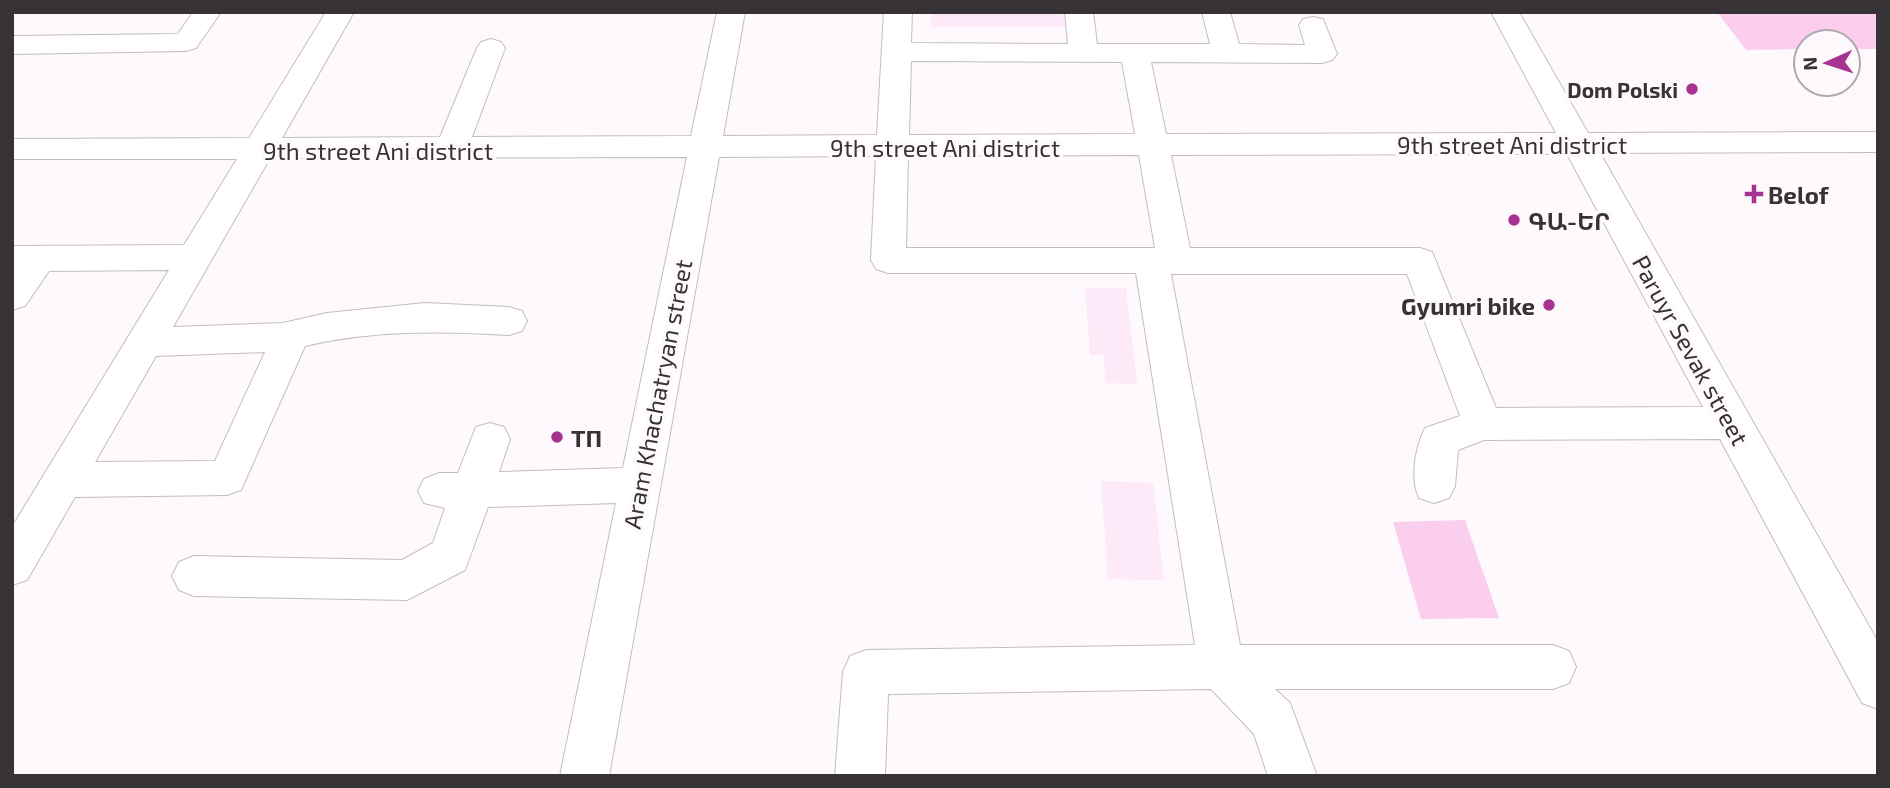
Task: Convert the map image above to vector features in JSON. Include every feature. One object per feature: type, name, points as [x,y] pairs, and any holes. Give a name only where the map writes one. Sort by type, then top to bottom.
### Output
[{"type":"street","points":[[12,45],[186,42],[206,12]]},
{"type":"street","points":[[12,566],[340,12]]},
{"type":"street","name":"Aram Khachatryan street","points":[[584,776],[731,12]]},
{"type":"street","points":[[898,12],[888,260],[1420,261],[1483,424]]},
{"type":"street","points":[[1079,12],[1084,53]]},
{"type":"street","points":[[1216,12],[1227,53]]},
{"type":"street","name":"Paruyr Sevak street","points":[[1505,12],[1878,687]]},
{"type":"street","points":[[896,52],[1322,54],[1313,25]]},
{"type":"street","points":[[451,149],[491,48]]},
{"type":"street","points":[[1135,53],[1154,146],[1163,261],[1221,667],[1273,719],[1293,776]]},
{"type":"street","name":"9th street Ani district","points":[[12,149],[1878,142]]},
{"type":"street","points":[[12,297],[26,259],[195,257]]},
{"type":"street","points":[[145,342],[291,336],[327,327],[425,317],[509,321]]},
{"type":"street","points":[[64,480],[226,478],[291,336]]},
{"type":"street","points":[[1434,486],[1439,440],[1483,424],[1732,423]]},
{"type":"street","points":[[194,576],[407,580],[450,556],[456,490],[490,439]]},
{"type":"street","points":[[456,490],[640,485]]},
{"type":"street","points":[[860,776],[866,672],[1221,667],[1553,667]]},
{"type":"shaded area","points":[[931,12],[1063,12],[1065,27],[931,27]]},
{"type":"shaded area","points":[[1717,12],[1875,12],[1878,15],[1878,49],[1862,49],[1862,28],[1792,28],[1792,49],[1746,50]]},
{"type":"shaded area","points":[[1085,288],[1126,288],[1137,384],[1106,383],[1103,355],[1090,355]]},
{"type":"shaded area","points":[[1101,481],[1153,483],[1164,580],[1108,579]]},
{"type":"shaded area","points":[[1465,520],[1499,618],[1421,619],[1393,522]]},
{"type":"place","name":"Dom Polski","points":[[1692,89]]},
{"type":"place","name":"Belof","points":[[1754,194]]},
{"type":"place","name":"ԳԱ-ԵՐ","points":[[1514,220]]},
{"type":"place","name":"Gyumri bike","points":[[1549,305]]},
{"type":"place","name":"ТП","points":[[557,437]]}]
